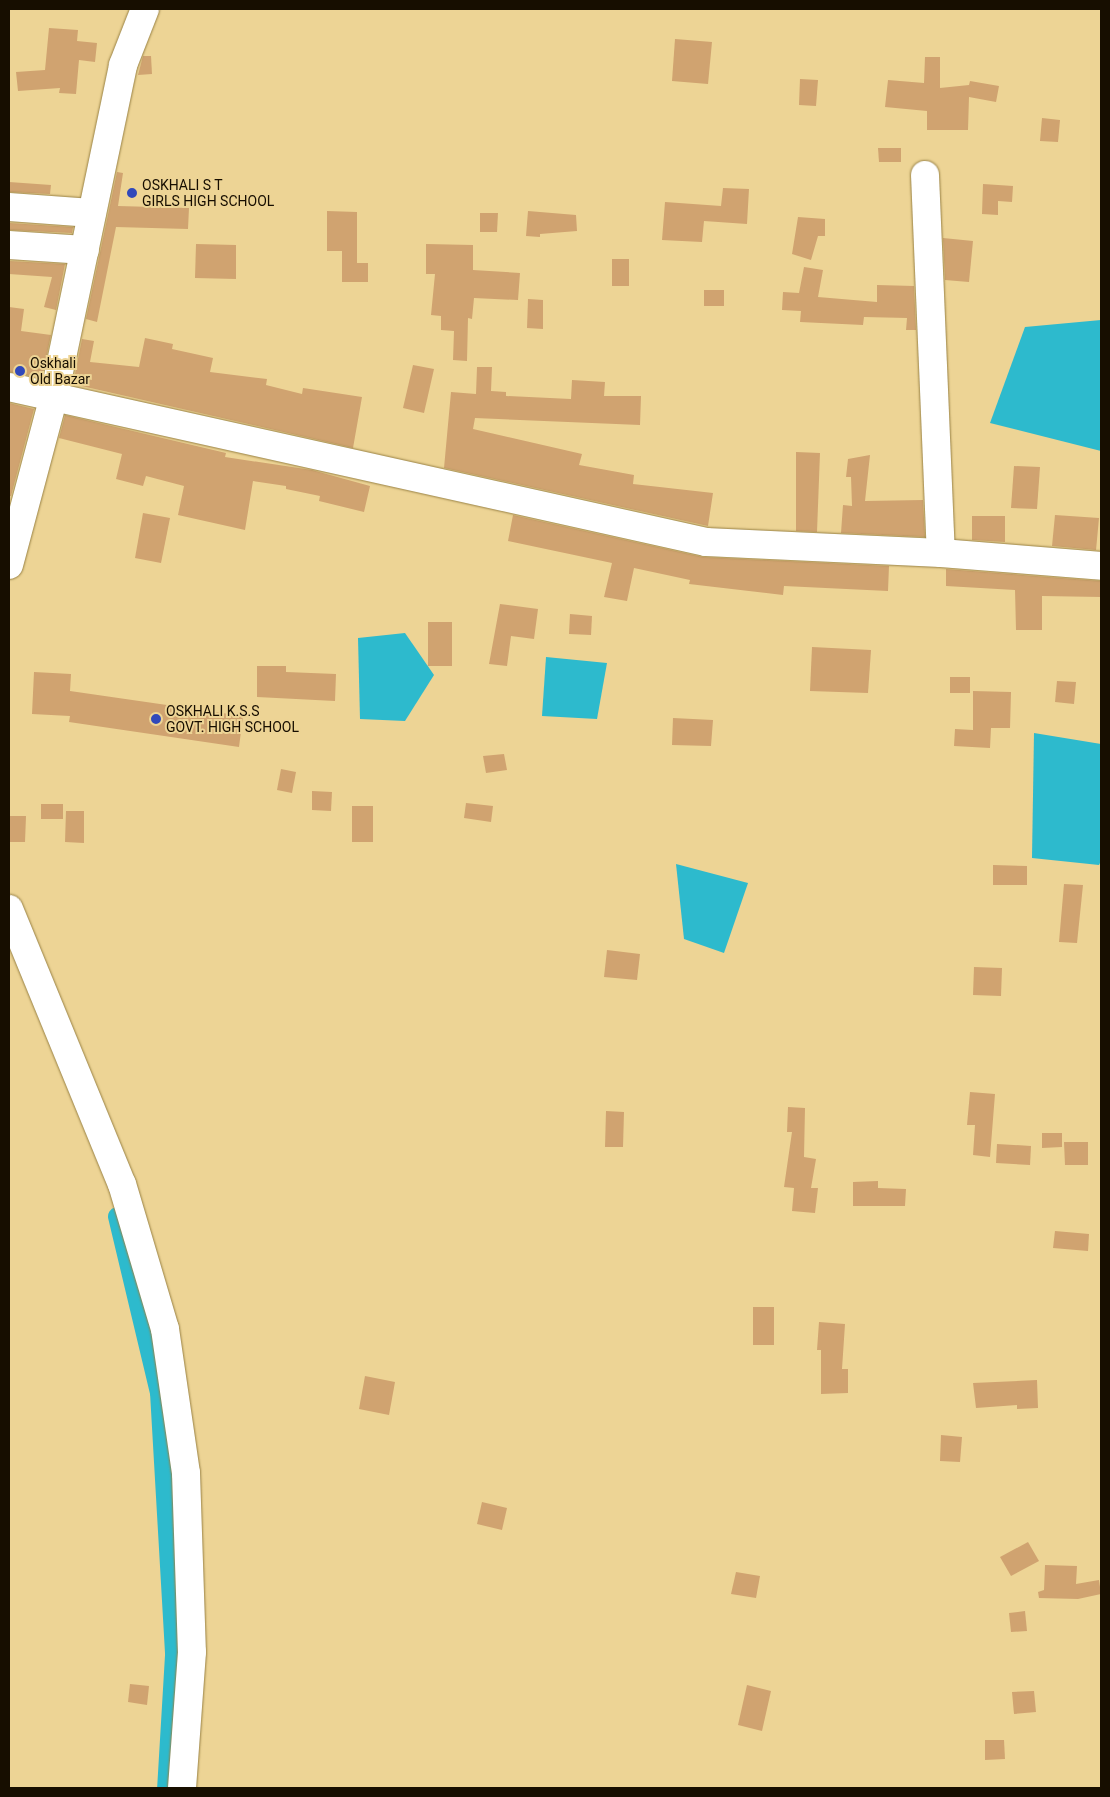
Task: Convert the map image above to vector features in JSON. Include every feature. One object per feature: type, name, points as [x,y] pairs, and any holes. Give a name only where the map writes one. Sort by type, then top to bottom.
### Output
[{"type":"street","points":[[9,565],[54,396],[123,65],[144,9]]},
{"type":"street","points":[[925,175],[941,553]]},
{"type":"street","points":[[9,207],[92,213]]},
{"type":"street","points":[[9,245],[84,250]]},
{"type":"street","points":[[9,387],[706,542],[941,553],[1101,566]]},
{"type":"street","points":[[9,909],[122,1184],[166,1329],[186,1483],[192,1652],[182,1788]]},
{"type":"water","points":[[1101,320],[1101,451],[990,423],[1025,327]]},
{"type":"water","points":[[405,633],[434,675],[405,721],[360,719],[358,638]]},
{"type":"water","points":[[546,657],[607,663],[597,719],[542,716]]},
{"type":"water","points":[[1034,733],[1101,744],[1101,861],[1099,865],[1032,858]]},
{"type":"water","points":[[676,864],[748,883],[724,953],[684,939]]},
{"type":"building","points":[[49,28],[78,30],[77,41],[97,43],[95,62],[79,60],[76,94],[59,93],[60,88],[18,91],[16,72],[45,70]]},
{"type":"building","points":[[675,39],[712,42],[708,84],[672,81]]},
{"type":"building","points":[[143,56],[151,56],[152,74],[138,75]]},
{"type":"building","points":[[925,57],[940,57],[940,88],[969,85],[970,81],[999,86],[996,102],[969,97],[968,130],[927,130],[927,111],[885,107],[888,80],[924,83]]},
{"type":"building","points":[[800,79],[818,80],[816,106],[799,105]]},
{"type":"building","points":[[1042,118],[1060,120],[1058,142],[1040,141]]},
{"type":"building","points":[[878,148],[901,148],[901,162],[879,162]]},
{"type":"building","points":[[117,172],[123,173],[118,206],[189,208],[188,229],[116,227],[97,322],[86,319]]},
{"type":"building","points":[[9,182],[51,185],[50,194],[9,192]]},
{"type":"building","points":[[983,184],[1013,186],[1012,202],[998,201],[998,215],[982,214]]},
{"type":"building","points":[[723,188],[749,189],[747,224],[704,221],[702,242],[662,240],[665,202],[721,206]]},
{"type":"building","points":[[327,211],[357,212],[357,263],[368,263],[368,282],[342,282],[342,251],[327,251]]},
{"type":"building","points":[[528,211],[576,215],[577,231],[540,234],[540,237],[526,236]]},
{"type":"building","points":[[480,213],[498,213],[497,232],[480,232]]},
{"type":"building","points":[[798,217],[825,219],[825,236],[818,236],[811,260],[792,254]]},
{"type":"building","points":[[9,223],[73,227],[72,233],[9,230]]},
{"type":"building","points":[[943,238],[973,241],[969,282],[945,280]]},
{"type":"building","points":[[196,244],[236,245],[236,279],[195,278]]},
{"type":"building","points":[[426,244],[473,245],[473,270],[520,273],[518,300],[474,298],[472,319],[468,318],[467,361],[453,360],[454,331],[441,330],[441,316],[431,315],[435,274],[426,274]]},
{"type":"building","points":[[612,259],[629,259],[629,286],[612,286]]},
{"type":"building","points":[[9,261],[65,264],[56,310],[44,307],[52,277],[9,274]]},
{"type":"building","points":[[804,267],[823,270],[818,297],[877,302],[877,285],[914,286],[916,330],[906,330],[907,318],[864,317],[863,325],[800,322],[801,311],[782,310],[783,292],[799,293]]},
{"type":"building","points":[[704,290],[724,290],[724,306],[704,306]]},
{"type":"building","points":[[528,299],[543,300],[543,329],[527,328]]},
{"type":"building","points":[[9,307],[24,309],[21,331],[51,335],[42,378],[9,372]]},
{"type":"building","points":[[145,338],[173,344],[172,349],[213,358],[210,372],[267,379],[266,385],[302,394],[303,388],[362,397],[353,448],[73,384],[82,339],[94,341],[90,362],[139,367]]},
{"type":"building","points":[[413,365],[434,369],[424,413],[403,408]]},
{"type":"building","points":[[477,367],[492,367],[491,391],[506,392],[506,396],[571,399],[572,380],[605,382],[604,396],[641,396],[640,425],[475,418],[473,429],[582,454],[579,465],[634,475],[633,484],[713,493],[708,526],[444,468],[451,392],[476,394]]},
{"type":"building","points":[[9,403],[34,409],[11,496],[9,496]]},
{"type":"building","points":[[65,415],[226,453],[225,457],[312,470],[370,486],[364,512],[319,501],[320,496],[286,489],[286,486],[253,481],[245,530],[178,515],[184,486],[146,476],[143,486],[116,479],[122,454],[59,438]]},
{"type":"building","points":[[796,452],[820,453],[817,532],[796,531]]},
{"type":"building","points":[[870,455],[865,501],[923,500],[925,537],[841,533],[843,505],[852,506],[851,477],[846,477],[848,459]]},
{"type":"building","points":[[1014,466],[1040,467],[1037,509],[1011,508]]},
{"type":"building","points":[[143,513],[170,518],[161,563],[135,558]]},
{"type":"building","points":[[513,515],[703,557],[889,566],[888,591],[784,586],[783,595],[689,584],[690,580],[634,568],[627,601],[604,597],[612,563],[508,541]]},
{"type":"building","points":[[1055,515],[1099,518],[1096,550],[1052,546]]},
{"type":"building","points":[[972,516],[1005,516],[1005,542],[972,540]]},
{"type":"building","points":[[946,569],[1101,581],[1101,597],[1042,596],[1042,630],[1016,630],[1015,590],[946,586]]},
{"type":"building","points":[[500,604],[538,609],[534,639],[511,636],[507,666],[489,664]]},
{"type":"building","points":[[570,614],[592,616],[591,635],[569,634]]},
{"type":"building","points":[[428,622],[452,622],[452,666],[428,666]]},
{"type":"building","points":[[812,647],[871,650],[868,693],[810,691]]},
{"type":"building","points":[[257,666],[286,666],[286,672],[336,674],[335,701],[257,697]]},
{"type":"building","name":"OSKHALI K.S.S GOVT. HIGH SCHOOL","points":[[34,672],[71,674],[70,691],[243,716],[239,747],[69,722],[70,716],[32,714]]},
{"type":"building","points":[[950,677],[970,677],[970,693],[950,693]]},
{"type":"building","points":[[1057,681],[1076,682],[1074,704],[1055,702]]},
{"type":"building","points":[[973,691],[1011,692],[1010,728],[991,728],[990,748],[954,746],[955,729],[973,730]]},
{"type":"building","points":[[673,718],[713,720],[711,746],[672,745]]},
{"type":"building","points":[[504,754],[507,770],[486,773],[483,756]]},
{"type":"building","points":[[281,769],[296,772],[292,793],[277,790]]},
{"type":"building","points":[[312,791],[332,792],[331,811],[312,810]]},
{"type":"building","points":[[466,803],[493,806],[491,822],[464,818]]},
{"type":"building","points":[[41,804],[63,804],[63,819],[41,819]]},
{"type":"building","points":[[352,806],[373,806],[373,842],[352,842]]},
{"type":"building","points":[[66,811],[84,811],[84,843],[65,842]]},
{"type":"building","points":[[9,816],[26,816],[25,842],[9,842]]},
{"type":"building","points":[[993,865],[1027,866],[1027,885],[993,885]]},
{"type":"building","points":[[1064,884],[1083,885],[1077,943],[1059,942]]},
{"type":"building","points":[[607,950],[640,954],[637,980],[604,977]]},
{"type":"building","points":[[974,967],[1002,968],[1001,996],[973,995]]},
{"type":"building","points":[[970,1092],[995,1094],[990,1157],[973,1155],[975,1125],[967,1125]]},
{"type":"building","points":[[788,1107],[805,1108],[804,1157],[816,1159],[811,1188],[818,1188],[815,1213],[792,1211],[794,1188],[784,1187],[792,1132],[787,1132]]},
{"type":"building","points":[[606,1111],[624,1112],[623,1147],[605,1147]]},
{"type":"building","points":[[1042,1133],[1062,1133],[1062,1147],[1042,1148]]},
{"type":"building","points":[[1064,1142],[1088,1142],[1088,1165],[1065,1165]]},
{"type":"building","points":[[997,1144],[1031,1146],[1030,1165],[996,1163]]},
{"type":"building","points":[[878,1181],[878,1188],[906,1189],[905,1206],[853,1206],[853,1182]]},
{"type":"building","points":[[1055,1231],[1089,1234],[1088,1251],[1053,1248]]},
{"type":"building","points":[[753,1307],[774,1307],[774,1345],[753,1345]]},
{"type":"building","points":[[819,1322],[845,1324],[842,1369],[848,1369],[848,1393],[821,1394],[821,1350],[817,1350]]},
{"type":"building","points":[[365,1376],[395,1382],[389,1415],[359,1409]]},
{"type":"building","points":[[1037,1380],[1038,1408],[1017,1409],[1017,1405],[976,1408],[973,1383]]},
{"type":"building","points":[[941,1435],[962,1437],[960,1462],[940,1461]]},
{"type":"building","points":[[482,1502],[507,1508],[502,1530],[477,1524]]},
{"type":"building","points":[[1028,1542],[1039,1561],[1011,1576],[1000,1557]]},
{"type":"building","points":[[1045,1565],[1077,1566],[1076,1584],[1099,1580],[1101,1594],[1078,1599],[1039,1598],[1038,1592],[1044,1590]]},
{"type":"building","points":[[736,1572],[760,1576],[756,1598],[731,1594]]},
{"type":"building","points":[[1025,1611],[1027,1631],[1011,1632],[1009,1613]]},
{"type":"building","points":[[130,1684],[149,1686],[147,1705],[128,1702]]},
{"type":"building","points":[[747,1685],[771,1691],[762,1731],[738,1725]]},
{"type":"building","points":[[1034,1691],[1036,1712],[1014,1714],[1012,1692]]},
{"type":"building","points":[[985,1740],[1004,1740],[1005,1759],[985,1760]]},
{"type":"waterway","points":[[117,1216],[159,1392],[174,1655],[166,1788]]},
{"type":"place","name":"OSKHALI S T GIRLS HIGH SCHOOL","points":[[132,193]]},
{"type":"place","name":"Oskhali Old Bazar","points":[[20,371]]},
{"type":"place","name":"OSKHALI K.S.S GOVT. HIGH SCHOOL","points":[[156,719]]}]
